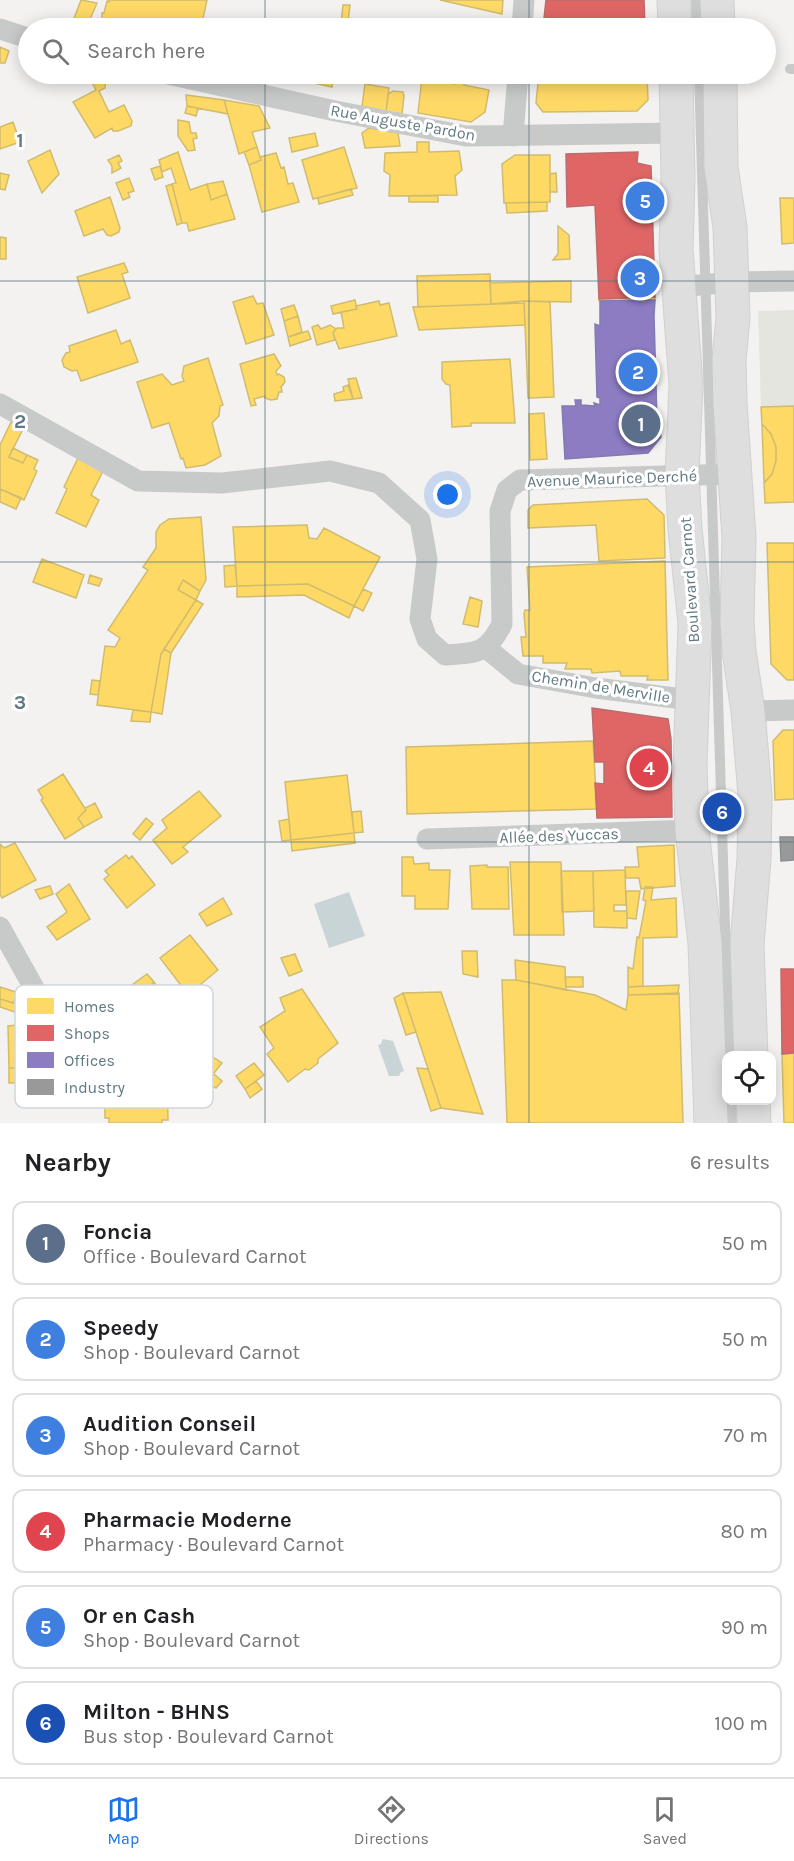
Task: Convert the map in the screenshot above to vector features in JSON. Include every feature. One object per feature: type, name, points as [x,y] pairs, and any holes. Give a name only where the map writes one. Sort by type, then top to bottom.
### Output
[{"type":"main road","points":[[674,0],[675,18]]},
{"type":"main road","points":[[717,0],[718,18]]},
{"type":"main road","name":"Boulevard Carnot","points":[[676,84],[678,211],[676,249],[733,318],[729,360],[730,413],[710,474],[685,529],[694,601],[691,700],[692,830],[705,943],[711,1123]]},
{"type":"main road","name":"Boulevard Carnot","points":[[720,84],[721,167],[730,227],[705,284],[686,376],[686,409],[710,474],[739,537],[737,621],[748,711],[755,826],[752,898],[747,944],[751,1051]]},
{"type":"main road","points":[[753,1105],[754,1123]]},
{"type":"street","points":[[523,18],[524,0]]},
{"type":"street","points":[[0,29],[18,35]]},
{"type":"street","name":"Rue Auguste Pardon","points":[[213,84],[335,111],[466,136],[678,133]]},
{"type":"street","points":[[513,136],[517,84]]},
{"type":"street","points":[[705,284],[794,281]]},
{"type":"street","points":[[0,404],[138,481],[222,483],[330,471],[379,483],[420,520],[427,559],[420,619],[427,639],[445,655],[475,653],[485,647]]},
{"type":"street","name":"Avenue Maurice Derché","points":[[485,647],[494,640],[502,624],[500,511],[507,490],[520,480],[710,474]]},
{"type":"street","name":"Chemin de Merville","points":[[485,647],[518,674],[596,688],[691,700]]},
{"type":"street","points":[[748,711],[794,710]]},
{"type":"street","name":"Allée des Yuccas","points":[[427,839],[692,830]]},
{"type":"street","points":[[0,927],[32,985]]},
{"type":"lane","points":[[696,0],[697,18]]},
{"type":"lane","points":[[699,84],[705,284]]},
{"type":"lane","points":[[710,474],[729,1051]]},
{"type":"lane","points":[[731,1105],[732,1123]]},
{"type":"shaded area","points":[[794,310],[794,406],[761,407],[758,311]]},
{"type":"shaded area","points":[[349,892],[365,936],[329,948],[314,904]]},
{"type":"shaded area","points":[[383,1039],[393,1041],[404,1071],[399,1076],[389,1076],[378,1045]]},
{"type":"building: Homes","points":[[81,0],[97,3],[91,18],[74,18]]},
{"type":"building: Homes","points":[[109,0],[207,0],[203,18],[102,18],[107,1]]},
{"type":"building: Homes","points":[[440,0],[503,0],[502,14]]},
{"type":"building: Homes","points":[[343,5],[350,5],[349,18],[342,18]]},
{"type":"building: Homes","points":[[0,47],[9,51],[5,63],[0,63]]},
{"type":"building: Homes","points":[[93,84],[106,84],[105,88],[99,91],[109,112],[124,105],[132,121],[131,126],[118,131],[113,131],[112,128],[95,138],[73,102],[96,90]]},
{"type":"building: Homes","points":[[365,84],[389,88],[386,112],[362,106]]},
{"type":"building: Homes","points":[[421,84],[464,84],[489,90],[485,112],[471,122],[418,113]]},
{"type":"building: Homes","points":[[538,84],[647,84],[648,100],[637,111],[543,112],[536,103]]},
{"type":"building: Homes","points":[[393,91],[403,92],[402,114],[386,112],[388,94]]},
{"type":"building: Homes","points":[[186,95],[224,100],[228,114],[187,106]]},
{"type":"building: Homes","points":[[224,100],[259,106],[270,128],[252,132],[257,147],[239,154]]},
{"type":"building: Homes","points":[[187,106],[198,108],[196,116],[185,113]]},
{"type":"building: Homes","points":[[178,120],[189,122],[191,133],[196,133],[197,138],[193,139],[195,150],[188,151],[178,136]]},
{"type":"building: Homes","points":[[13,122],[20,142],[0,149],[0,127]]},
{"type":"building: Homes","points":[[369,128],[398,133],[400,146],[365,148],[362,133]]},
{"type":"building: Homes","points":[[315,133],[318,146],[292,152],[289,138]]},
{"type":"building: Homes","points":[[417,142],[429,142],[429,152],[459,151],[462,170],[455,176],[457,195],[389,196],[390,175],[384,171],[385,153],[417,152]]},
{"type":"building: Homes","points":[[257,147],[261,160],[249,165],[244,152]]},
{"type":"building: Homes","points":[[344,147],[357,188],[313,199],[302,160]]},
{"type":"building: Homes","points":[[50,150],[59,174],[42,193],[28,161]]},
{"type":"building: Homes","points":[[178,152],[190,190],[207,184],[211,200],[227,194],[235,219],[189,231],[187,223],[182,223],[172,184],[176,183],[171,168],[162,172],[159,160]]},
{"type":"building: Homes","points":[[276,153],[281,168],[284,167],[288,184],[293,183],[299,202],[262,212],[249,165],[261,160],[260,157]]},
{"type":"building: Homes","points":[[119,155],[122,161],[118,163],[121,168],[112,173],[112,166],[108,160]]},
{"type":"building: Homes","points":[[515,155],[550,155],[550,202],[504,203],[502,164]]},
{"type":"building: Homes","points":[[160,166],[163,177],[155,180],[151,169]]},
{"type":"building: Homes","points":[[0,173],[9,175],[5,190],[0,189]]},
{"type":"building: Homes","points":[[556,173],[557,192],[550,192],[550,174]]},
{"type":"building: Homes","points":[[129,178],[134,191],[128,193],[130,197],[123,200],[116,183]]},
{"type":"building: Homes","points":[[223,181],[227,194],[211,200],[207,184]]},
{"type":"building: Homes","points":[[172,184],[182,223],[177,225],[166,186]]},
{"type":"building: Homes","points":[[351,189],[353,195],[319,204],[318,198]]},
{"type":"building: Homes","points":[[409,196],[438,196],[438,202],[409,202]]},
{"type":"building: Homes","points":[[110,197],[120,228],[119,232],[111,236],[107,235],[103,229],[84,236],[75,211]]},
{"type":"building: Homes","points":[[780,198],[794,198],[794,243],[782,244]]},
{"type":"building: Homes","points":[[547,202],[547,211],[507,213],[506,203]]},
{"type":"building: Homes","points":[[558,226],[569,235],[570,259],[553,260],[558,254]]},
{"type":"building: Homes","points":[[0,237],[6,238],[6,259],[0,259]]},
{"type":"building: Homes","points":[[124,263],[128,272],[122,274],[130,298],[88,313],[77,277]]},
{"type":"building: Homes","points":[[490,274],[491,304],[418,307],[417,276]]},
{"type":"building: Homes","points":[[571,281],[571,302],[524,301],[491,304],[490,283]]},
{"type":"building: Homes","points":[[253,296],[257,304],[263,303],[274,335],[246,344],[233,302]]},
{"type":"building: Homes","points":[[655,297],[655,300],[599,301],[599,299]]},
{"type":"building: Homes","points":[[355,300],[357,309],[333,314],[331,306]]},
{"type":"building: Homes","points":[[379,301],[380,305],[389,303],[397,336],[339,349],[333,333],[337,328],[344,328],[341,312]]},
{"type":"building: Homes","points":[[524,301],[550,302],[554,397],[528,398]]},
{"type":"building: Homes","points":[[524,303],[525,325],[419,330],[413,307]]},
{"type":"building: Homes","points":[[294,305],[298,316],[284,321],[281,309]]},
{"type":"building: Homes","points":[[298,316],[302,332],[288,337],[284,321]]},
{"type":"building: Homes","points":[[318,325],[321,329],[330,325],[336,329],[333,333],[335,340],[317,345],[312,327]]},
{"type":"building: Homes","points":[[116,330],[121,344],[130,340],[138,362],[81,381],[77,370],[72,371],[64,367],[62,360],[66,353],[70,352],[69,346]]},
{"type":"building: Homes","points":[[308,331],[311,339],[290,346],[288,337]]},
{"type":"building: Homes","points":[[274,354],[281,366],[276,371],[277,375],[284,377],[282,392],[279,392],[277,399],[271,400],[265,396],[254,399],[256,405],[251,406],[240,364]]},
{"type":"building: Homes","points":[[208,358],[223,405],[220,406],[219,416],[212,423],[221,456],[205,465],[186,468],[169,423],[152,428],[137,382],[162,374],[172,385],[184,381],[182,376],[184,366]]},
{"type":"building: Homes","points":[[510,359],[515,423],[471,423],[471,426],[452,427],[450,385],[442,379],[442,362]]},
{"type":"building: Homes","points":[[356,378],[362,398],[353,399],[348,379]]},
{"type":"building: Homes","points":[[348,385],[353,399],[335,401],[334,394],[344,391],[343,387]]},
{"type":"building: Homes","points":[[794,406],[794,502],[765,503],[764,483],[772,474],[776,461],[776,447],[771,434],[762,424],[761,407]]},
{"type":"building: Homes","points":[[544,413],[547,459],[530,460],[529,414]]},
{"type":"building: Homes","points":[[11,422],[23,429],[9,457],[23,463],[27,455],[38,460],[34,469],[37,471],[24,500],[0,489],[0,445]]},
{"type":"building: Homes","points":[[762,424],[771,434],[776,447],[776,461],[772,474],[764,483]]},
{"type":"building: Homes","points":[[13,448],[27,455],[23,463],[9,457]]},
{"type":"building: Homes","points":[[78,458],[103,471],[91,495],[99,500],[86,527],[56,513],[67,489],[64,487]]},
{"type":"building: Homes","points":[[0,489],[21,498],[16,509],[0,502]]},
{"type":"building: Homes","points":[[647,499],[664,515],[665,558],[599,561],[596,525],[528,528],[528,510],[533,505]]},
{"type":"building: Homes","points":[[201,517],[206,580],[200,591],[183,580],[178,590],[196,600],[161,654],[151,712],[97,705],[105,646],[115,647],[120,638],[108,630],[148,570],[143,567],[156,548],[156,532],[160,525],[169,519]]},
{"type":"building: Homes","points":[[307,525],[309,538],[317,539],[324,528],[380,557],[354,606],[308,584],[237,586],[233,527]]},
{"type":"building: Homes","points":[[767,543],[794,543],[794,680],[787,680],[771,664]]},
{"type":"building: Homes","points":[[42,559],[84,575],[76,598],[33,582]]},
{"type":"building: Homes","points":[[665,561],[668,680],[647,680],[648,676],[621,676],[620,671],[592,673],[591,669],[565,669],[567,663],[543,663],[543,656],[523,656],[521,637],[526,637],[524,614],[525,610],[530,610],[527,567]]},
{"type":"building: Homes","points":[[235,565],[237,586],[225,587],[224,566]]},
{"type":"building: Homes","points":[[90,575],[102,579],[99,586],[88,583]]},
{"type":"building: Homes","points":[[183,580],[200,591],[196,600],[178,590]]},
{"type":"building: Homes","points":[[308,584],[354,606],[349,618],[304,595],[237,597],[237,586]]},
{"type":"building: Homes","points":[[363,589],[372,593],[363,611],[354,606]]},
{"type":"building: Homes","points":[[470,597],[482,601],[478,627],[463,624]]},
{"type":"building: Homes","points":[[196,600],[203,604],[171,653],[164,649]]},
{"type":"building: Homes","points":[[164,649],[171,653],[162,714],[151,712],[161,654]]},
{"type":"building: Homes","points":[[92,680],[100,681],[98,695],[90,694]]},
{"type":"building: Homes","points":[[133,710],[151,712],[150,722],[131,721]]},
{"type":"building: Homes","points":[[783,730],[794,730],[794,799],[775,800],[773,741]]},
{"type":"building: Homes","points":[[593,741],[597,809],[407,814],[406,747]]},
{"type":"building: Homes","points":[[63,774],[86,810],[78,818],[84,827],[65,839],[41,800],[43,798],[38,790]]},
{"type":"building: Homes","points":[[347,775],[354,833],[291,840],[285,782]]},
{"type":"building: Homes","points":[[199,791],[221,816],[183,847],[188,852],[172,864],[153,840],[167,828],[162,820]]},
{"type":"building: Homes","points":[[95,803],[102,817],[84,827],[78,818],[86,810],[85,808]]},
{"type":"building: Homes","points":[[361,811],[363,832],[354,833],[352,812]]},
{"type":"building: Homes","points":[[146,818],[153,824],[140,840],[133,834]]},
{"type":"building: Homes","points":[[289,819],[291,840],[282,841],[279,821]]},
{"type":"building: Homes","points":[[354,833],[355,843],[292,851],[291,840]]},
{"type":"building: Homes","points":[[15,843],[36,880],[2,898],[0,894],[0,844],[4,848]]},
{"type":"building: Homes","points":[[674,845],[675,886],[641,889],[639,878],[626,878],[625,867],[639,867],[637,847]]},
{"type":"building: Homes","points":[[126,855],[129,859],[132,856],[155,885],[127,908],[104,879],[109,875],[105,871]]},
{"type":"building: Homes","points":[[402,857],[413,857],[414,864],[429,863],[429,870],[450,870],[448,909],[415,909],[415,896],[402,896]]},
{"type":"building: Homes","points":[[510,862],[561,862],[564,935],[514,935]]},
{"type":"building: Homes","points":[[487,865],[487,867],[508,867],[509,909],[472,909],[470,866]]},
{"type":"building: Homes","points":[[625,870],[626,905],[614,905],[614,911],[627,911],[627,928],[594,927],[593,871]]},
{"type":"building: Homes","points":[[561,871],[593,871],[594,911],[562,912]]},
{"type":"building: Homes","points":[[69,884],[90,919],[57,940],[47,927],[67,912],[56,894]]},
{"type":"building: Homes","points":[[50,886],[53,894],[40,899],[35,890]]},
{"type":"building: Homes","points":[[645,887],[653,887],[651,900],[676,898],[677,937],[643,938],[643,986],[628,987],[628,967],[633,969],[637,937],[639,938],[646,901],[643,900]]},
{"type":"building: Homes","points":[[626,891],[640,891],[636,919],[627,918]]},
{"type":"building: Homes","points":[[223,898],[232,914],[207,926],[199,914]]},
{"type":"building: Homes","points":[[190,935],[218,970],[200,985],[181,985],[160,958]]},
{"type":"building: Homes","points":[[462,951],[477,951],[478,977],[463,974]]},
{"type":"building: Homes","points":[[295,954],[302,971],[289,976],[281,958]]},
{"type":"building: Homes","points":[[515,960],[565,967],[566,990],[516,980]]},
{"type":"building: Homes","points":[[147,974],[154,982],[151,985],[132,985]]},
{"type":"building: Homes","points":[[565,977],[583,977],[583,987],[566,987]]},
{"type":"building: Homes","points":[[502,980],[516,980],[595,995],[626,1010],[628,995],[679,993],[683,1123],[507,1123]]},
{"type":"building: Homes","points":[[679,985],[678,994],[628,995],[628,987]]},
{"type":"building: Homes","points":[[0,987],[15,992],[14,1003],[0,999]]},
{"type":"building: Homes","points":[[302,989],[338,1043],[318,1059],[318,1063],[309,1070],[305,1069],[288,1082],[267,1054],[274,1048],[260,1027],[285,1011],[280,998]]},
{"type":"building: Homes","points":[[441,992],[483,1114],[441,1108],[403,993]]},
{"type":"building: Homes","points":[[403,993],[416,1032],[406,1035],[394,998]]},
{"type":"building: Homes","points":[[0,999],[15,1004],[15,1012],[0,1007]]},
{"type":"building: Homes","points":[[15,1025],[15,1068],[9,1068],[8,1026]]},
{"type":"building: Homes","points":[[794,1053],[794,1123],[784,1123],[782,1054]]},
{"type":"building: Homes","points":[[213,1057],[222,1063],[213,1074]]},
{"type":"building: Homes","points":[[254,1063],[264,1075],[245,1089],[236,1076]]},
{"type":"building: Homes","points":[[9,1068],[15,1068],[15,1083],[9,1083]]},
{"type":"building: Homes","points":[[417,1068],[428,1069],[441,1108],[431,1111]]},
{"type":"building: Homes","points":[[213,1075],[222,1081],[216,1088],[213,1086]]},
{"type":"building: Homes","points":[[256,1081],[262,1089],[250,1098],[245,1089]]},
{"type":"building: Homes","points":[[105,1108],[168,1108],[168,1120],[162,1120],[162,1123],[109,1123],[109,1118],[105,1118]]},
{"type":"building: Shops","points":[[546,0],[644,0],[645,18],[544,18]]},
{"type":"building: Shops","points":[[638,152],[637,163],[651,166],[655,297],[599,299],[595,205],[567,207],[566,154]]},
{"type":"building: Shops","points":[[592,708],[668,719],[671,739],[672,817],[597,818],[595,783],[604,784],[604,762],[595,762]]},
{"type":"building: Shops","points":[[781,969],[794,969],[794,1053],[782,1054]]},
{"type":"building: Offices","points":[[655,300],[657,420],[659,419],[661,437],[648,453],[565,459],[562,406],[576,406],[575,400],[581,400],[581,405],[595,406],[594,403],[600,405],[600,398],[597,397],[595,324],[600,326],[600,301]]},
{"type":"building: Industry","points":[[780,837],[794,837],[794,860],[781,861]]},
{"type":"place","name":"Or en Cash","points":[[645,201]]},
{"type":"place","name":"Audition Conseil","points":[[640,278]]},
{"type":"place","name":"Speedy","points":[[638,372]]},
{"type":"place","name":"Foncia","points":[[641,424]]},
{"type":"place","name":"Pharmacie Moderne","points":[[649,768]]},
{"type":"place","name":"Milton - BHNS","points":[[722,812]]}]
